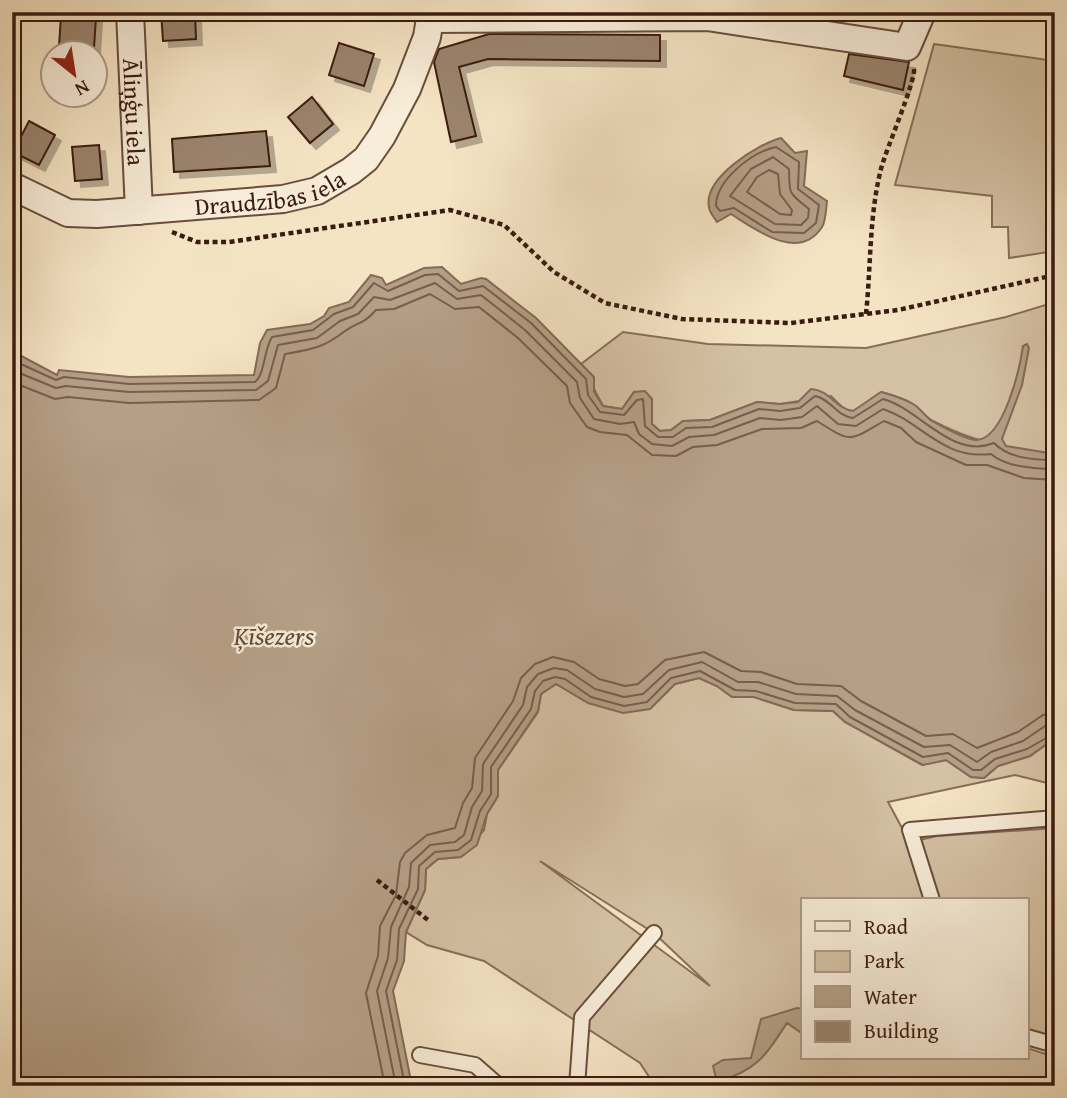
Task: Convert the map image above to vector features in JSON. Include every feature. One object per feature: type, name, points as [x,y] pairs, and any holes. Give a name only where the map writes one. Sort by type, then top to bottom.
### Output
[{"type":"street","name":"Āliņģu iela","points":[[130,12],[146,211]]},
{"type":"street","points":[[431,16],[707,17],[907,47],[922,12]]},
{"type":"street","name":"Draudzības iela","points":[[12,186],[68,213],[146,211],[283,200],[317,191],[366,159],[383,136],[407,89],[431,16]]},
{"type":"lane","points":[[931,898],[910,830],[1055,818]]},
{"type":"lane","points":[[577,1086],[582,1017],[654,933]]},
{"type":"lane","points":[[1028,1037],[1055,1045]]},
{"type":"lane","points":[[420,1055],[475,1065],[499,1086]]},
{"type":"path","points":[[866,314],[880,171],[900,110],[915,76],[907,47]]},
{"type":"path","points":[[146,211],[170,232],[197,242],[229,242],[450,209],[504,225],[554,272],[605,303],[682,319],[791,323],[898,310],[1055,275]]},
{"type":"path","points":[[377,880],[428,920]]},
{"type":"green space","points":[[934,44],[1055,61],[1055,251],[1009,258],[1008,227],[992,227],[992,196],[895,185]]},
{"type":"green space","points":[[1055,302],[1055,454],[1008,448],[962,434],[931,420],[909,402],[881,392],[854,411],[845,410],[831,396],[780,404],[757,402],[710,420],[683,421],[671,430],[660,431],[652,424],[652,399],[634,392],[622,409],[603,406],[581,364],[623,332],[708,344],[866,348],[1006,317]]},
{"type":"green space","points":[[699,678],[732,697],[754,697],[794,710],[833,711],[845,722],[922,765],[946,760],[971,777],[984,778],[998,766],[1030,756],[1055,738],[1055,785],[1015,775],[888,802],[903,830],[923,898],[801,898],[801,1060],[1028,1060],[1028,1048],[1055,1057],[1055,1086],[655,1086],[640,1063],[484,961],[427,945],[406,932],[425,890],[426,869],[438,859],[461,857],[484,830],[487,814],[498,796],[498,770],[538,712],[541,694],[556,684],[574,694],[650,709],[675,684]],"holes":[[[540,861],[654,933],[710,986]]]},
{"type":"green space","points":[[1055,828],[1055,1037],[1028,1029],[1028,898],[936,898],[919,840],[937,836]]},
{"type":"water","points":[[781,138],[795,153],[807,151],[804,186],[827,201],[822,227],[812,237],[801,242],[777,240],[731,214],[717,222],[709,209],[709,196],[723,174],[759,147]]},
{"type":"water","name":"Ķīšezers","points":[[442,267],[461,284],[486,279],[536,318],[594,377],[594,392],[603,406],[622,409],[634,392],[645,391],[652,399],[652,424],[660,431],[671,430],[683,421],[710,420],[757,402],[798,402],[811,389],[818,390],[847,410],[853,411],[881,392],[913,404],[932,421],[948,430],[977,440],[987,436],[1003,415],[1014,385],[1023,346],[1027,344],[1029,348],[1022,385],[1002,439],[1006,446],[1055,454],[1055,738],[1030,756],[998,766],[984,778],[971,777],[946,760],[923,765],[845,722],[833,711],[794,710],[754,697],[732,697],[699,678],[675,684],[650,709],[623,713],[588,703],[556,684],[541,694],[538,711],[498,770],[498,796],[487,814],[477,845],[461,857],[438,859],[426,869],[425,890],[406,932],[404,961],[393,991],[412,1086],[12,1086],[12,351],[57,375],[59,370],[129,377],[254,375],[260,343],[267,330],[310,324],[324,316],[329,308],[349,302],[371,275],[382,278],[386,285],[424,268]]},
{"type":"water","points":[[801,1009],[801,1033],[787,1023],[773,1044],[751,1067],[717,1082],[713,1066],[723,1060],[751,1058],[761,1019]]},
{"type":"building","points":[[161,12],[195,12],[196,39],[163,41]]},
{"type":"building","points":[[61,16],[96,17],[95,38],[60,38]]},
{"type":"building","points":[[489,34],[660,35],[660,61],[488,59],[459,67],[476,136],[451,142],[434,62],[439,49]]},
{"type":"building","points":[[339,43],[374,54],[364,86],[329,75]]},
{"type":"building","points":[[849,54],[909,62],[903,90],[844,76]]},
{"type":"building","points":[[312,97],[333,124],[310,143],[288,117]]},
{"type":"building","points":[[29,121],[55,135],[39,165],[13,152]]},
{"type":"building","points":[[266,131],[270,166],[174,172],[172,139]]},
{"type":"building","points":[[99,145],[102,179],[75,181],[72,147]]}]
